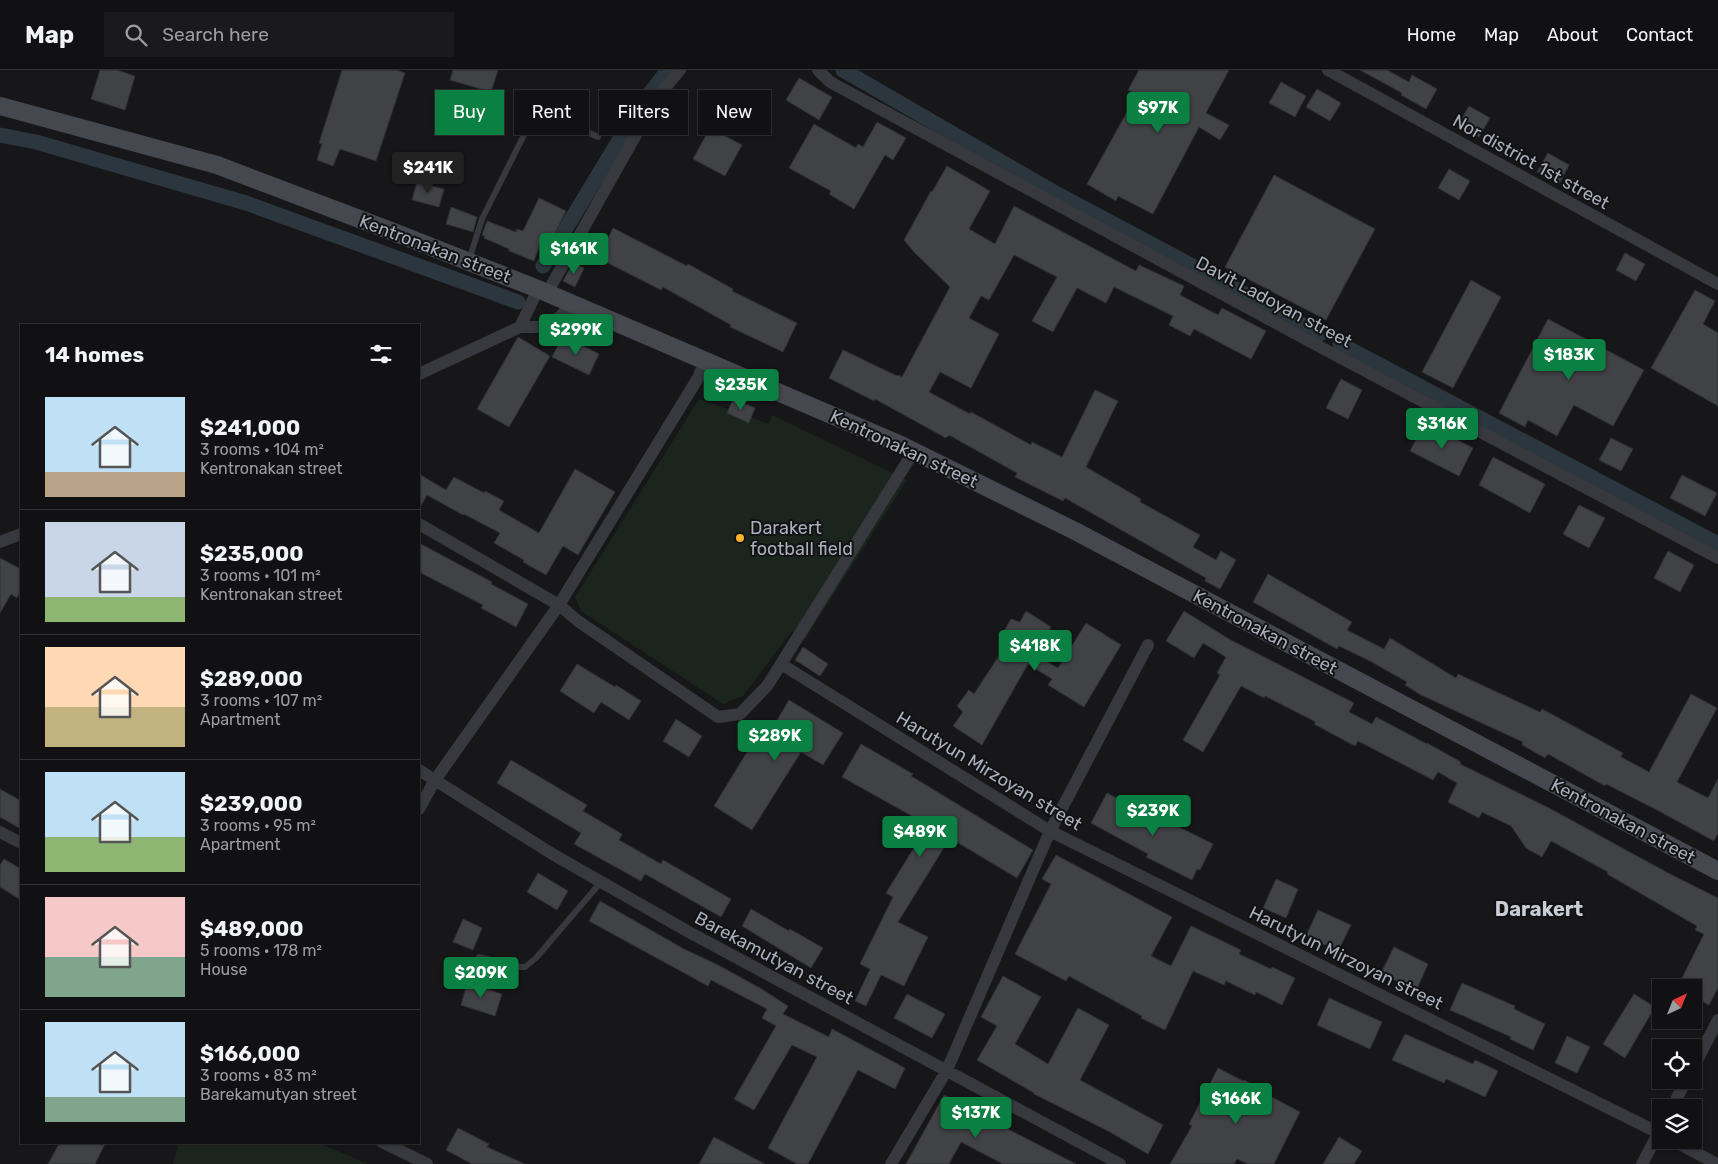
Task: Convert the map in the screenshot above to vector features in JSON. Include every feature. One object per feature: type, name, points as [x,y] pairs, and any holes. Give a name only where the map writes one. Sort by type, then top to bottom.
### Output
[{"type":"main road","name":"Kentronakan street","points":[[0,106],[217,166],[542,291],[914,451],[1075,531],[1718,871]]},
{"type":"street","points":[[520,328],[656,100],[680,70]]},
{"type":"street","name":"Davit Ladoyan street","points":[[818,70],[830,82],[839,87],[1324,349],[1718,558]]},
{"type":"street","name":"Nor district 1st street","points":[[1328,70],[1718,284]]},
{"type":"street","points":[[420,374],[520,328],[539,327],[554,322],[572,305]]},
{"type":"street","points":[[420,807],[436,780],[559,605],[698,378],[705,360]]},
{"type":"street","points":[[420,525],[559,605],[578,621],[718,717],[740,714],[767,686],[914,451]]},
{"type":"street","points":[[891,1164],[947,1070],[1050,832],[1148,645]]},
{"type":"street","name":"Harutyun Mirzoyan street","points":[[781,664],[1050,832],[1652,1128]]},
{"type":"street","name":"Barekamutyan street","points":[[420,771],[554,855],[601,882],[1120,1164]]},
{"type":"street","points":[[0,832],[20,843]]},
{"type":"street","points":[[1702,1051],[1718,1020]]},
{"type":"street","points":[[386,1144],[427,1164]]},
{"type":"street","points":[[1642,1164],[1652,1146]]},
{"type":"street","points":[[1688,1149],[1716,1164]]},
{"type":"lane","points":[[468,261],[482,219],[536,114],[543,112],[598,137]]},
{"type":"lane","points":[[479,957],[517,967],[525,967],[536,958],[601,882]]},
{"type":"shaded area","name":"Darakert football field","points":[[699,399],[769,424],[772,415],[907,480],[805,639],[792,631],[743,696],[723,704],[581,611],[575,597]]},
{"type":"shaded area","points":[[178,1144],[321,1144],[368,1164],[173,1164]]},
{"type":"building","points":[[100,70],[117,70],[135,76],[125,110],[91,99]]},
{"type":"building","points":[[342,70],[396,70],[405,73],[376,161],[340,149],[333,166],[317,160],[322,144],[319,143]]},
{"type":"building","points":[[453,70],[498,70],[492,90],[484,90],[450,80]]},
{"type":"building","points":[[1139,70],[1229,70],[1206,113],[1229,125],[1220,140],[1199,127],[1153,214],[1118,196],[1116,201],[1087,184],[1137,94],[1128,90]]},
{"type":"building","points":[[1360,70],[1387,70],[1409,82],[1412,75],[1437,89],[1426,109],[1401,95],[1402,93]]},
{"type":"building","points":[[799,78],[832,97],[819,120],[786,100]]},
{"type":"building","points":[[1281,82],[1306,96],[1295,117],[1269,103]]},
{"type":"building","points":[[1317,89],[1341,103],[1330,121],[1306,107]]},
{"type":"building","points":[[1469,106],[1490,118],[1479,137],[1458,125]]},
{"type":"building","points":[[877,122],[906,138],[893,160],[885,155],[854,209],[829,194],[831,191],[789,168],[814,124],[856,148],[858,144],[863,147]]},
{"type":"building","points":[[706,135],[723,135],[742,145],[725,176],[693,159]]},
{"type":"building","points":[[1548,153],[1569,165],[1559,184],[1537,172]]},
{"type":"building","points":[[947,166],[990,191],[969,229],[995,244],[1014,206],[1136,271],[1139,265],[1184,286],[1180,295],[1218,315],[1222,308],[1266,331],[1251,359],[1194,329],[1190,336],[1169,325],[1173,316],[1114,287],[1106,303],[1077,288],[1053,332],[1032,321],[1057,277],[1014,255],[989,300],[981,296],[969,318],[999,334],[971,388],[940,372],[929,392],[970,414],[971,412],[1031,445],[1032,442],[1062,457],[1095,390],[1118,401],[1086,467],[1141,499],[1140,502],[1200,535],[1193,547],[1216,560],[1221,551],[1236,560],[1220,589],[1205,581],[1206,578],[1065,498],[1063,501],[1015,477],[1017,473],[949,435],[946,438],[875,399],[874,401],[829,378],[843,350],[902,377],[950,287],[904,240]]},
{"type":"building","points":[[1449,169],[1470,181],[1459,200],[1438,188]]},
{"type":"building","points":[[1274,175],[1375,229],[1326,320],[1225,267]]},
{"type":"building","points":[[417,182],[444,189],[439,207],[412,200]]},
{"type":"building","points":[[539,198],[566,211],[553,237],[544,233],[534,261],[484,238],[485,236],[482,235],[487,221],[516,232],[517,229],[523,231]]},
{"type":"building","points":[[451,207],[477,217],[473,232],[446,224]]},
{"type":"building","points":[[613,228],[687,266],[688,264],[733,289],[732,291],[797,323],[783,352],[730,327],[731,325],[663,287],[661,290],[598,258]]},
{"type":"building","points":[[1625,253],[1645,264],[1636,281],[1616,270]]},
{"type":"building","points":[[573,263],[584,268],[575,287],[563,281]]},
{"type":"building","points":[[1471,280],[1501,297],[1453,388],[1422,372]]},
{"type":"building","points":[[1695,290],[1715,301],[1703,324],[1718,333],[1718,406],[1651,368]]},
{"type":"building","points":[[1548,319],[1644,370],[1613,426],[1574,405],[1557,436],[1528,420],[1525,427],[1499,413]]},
{"type":"building","points":[[563,336],[599,354],[589,375],[552,357]]},
{"type":"building","points":[[518,337],[550,356],[509,427],[477,409]]},
{"type":"building","points":[[1341,379],[1362,390],[1348,419],[1326,408]]},
{"type":"building","points":[[733,399],[755,408],[749,423],[727,413]]},
{"type":"building","points":[[1425,423],[1473,448],[1459,476],[1410,451]]},
{"type":"building","points":[[1611,438],[1633,449],[1621,471],[1599,460]]},
{"type":"building","points":[[1493,457],[1545,484],[1530,513],[1479,485]]},
{"type":"building","points":[[575,469],[615,492],[578,555],[563,546],[546,575],[494,543],[500,533],[427,495],[420,507],[420,475],[446,490],[454,477],[484,493],[485,491],[504,501],[499,510],[539,533]]},
{"type":"building","points":[[1682,475],[1717,493],[1705,516],[1670,498]]},
{"type":"building","points":[[1579,505],[1605,518],[1589,548],[1563,534]]},
{"type":"building","points":[[420,544],[492,582],[491,584],[528,604],[516,627],[481,608],[483,605],[420,573]]},
{"type":"building","points":[[1668,551],[1694,565],[1680,592],[1654,578]]},
{"type":"building","points":[[0,558],[20,568],[20,593],[17,598],[11,594],[0,613]]},
{"type":"building","points":[[1268,574],[1352,622],[1347,630],[1384,649],[1390,638],[1456,678],[1458,674],[1540,712],[1542,709],[1623,753],[1621,757],[1649,772],[1691,694],[1717,708],[1677,782],[1708,798],[1718,779],[1718,833],[1714,841],[1606,784],[1605,786],[1548,754],[1545,758],[1522,745],[1523,742],[1421,695],[1405,685],[1407,682],[1370,661],[1339,646],[1337,649],[1253,602]]},
{"type":"building","points":[[1026,611],[1051,627],[1033,654],[1058,668],[1086,623],[1121,645],[1084,707],[1048,685],[1052,679],[1028,664],[982,745],[953,726],[963,712],[957,706],[969,690],[974,694],[1008,642],[1001,636],[1011,619],[1020,622]]},
{"type":"building","points":[[1184,611],[1229,639],[1354,703],[1349,712],[1372,724],[1376,717],[1461,762],[1460,764],[1549,808],[1718,898],[1718,988],[1709,1005],[1702,1001],[1702,979],[1682,979],[1704,934],[1695,930],[1697,926],[1607,874],[1608,872],[1551,841],[1542,857],[1526,848],[1511,826],[1482,812],[1479,818],[1448,802],[1457,783],[1438,772],[1433,780],[1358,741],[1355,746],[1314,724],[1316,722],[1241,686],[1203,752],[1183,740],[1220,675],[1217,673],[1226,657],[1203,643],[1194,658],[1166,641]]},
{"type":"building","points":[[803,647],[828,664],[820,676],[795,660]]},
{"type":"building","points":[[577,664],[641,701],[629,720],[601,702],[594,713],[560,691]]},
{"type":"building","points":[[789,700],[843,733],[823,765],[801,752],[752,830],[714,806],[758,734],[766,739]]},
{"type":"building","points":[[676,719],[702,736],[689,757],[663,741]]},
{"type":"building","points":[[861,744],[913,774],[911,776],[1033,850],[1017,878],[950,838],[898,922],[928,937],[904,986],[881,975],[866,1006],[855,1001],[870,969],[860,964],[893,897],[886,893],[928,825],[842,777]]},
{"type":"building","points":[[511,760],[587,805],[583,811],[622,834],[619,840],[661,864],[663,860],[731,899],[721,917],[645,874],[641,881],[574,844],[581,833],[497,783]]},
{"type":"building","points":[[0,789],[20,800],[20,828],[0,817]]},
{"type":"building","points":[[1107,793],[1163,823],[1165,820],[1213,844],[1200,870],[1197,869],[1192,880],[1146,857],[1148,854],[1091,823]]},
{"type":"building","points":[[1056,855],[1172,917],[1151,956],[1171,966],[1191,926],[1241,950],[1239,954],[1295,978],[1282,1005],[1256,992],[1255,995],[1226,981],[1224,985],[1193,971],[1165,1030],[1069,976],[1066,981],[1015,954],[1051,884],[1042,879]]},
{"type":"building","points":[[4,859],[20,868],[20,899],[0,887],[0,865]]},
{"type":"building","points":[[538,873],[568,891],[557,910],[527,892]]},
{"type":"building","points":[[1276,879],[1298,889],[1286,918],[1263,908]]},
{"type":"building","points":[[600,901],[684,949],[760,988],[788,1006],[783,1014],[829,1037],[832,1029],[905,1068],[895,1089],[858,1070],[808,1164],[797,1164],[768,1148],[817,1057],[792,1045],[754,1110],[734,1099],[776,1026],[762,1018],[767,1009],[711,980],[708,986],[589,921]]},
{"type":"building","points":[[751,909],[823,948],[811,968],[742,926]]},
{"type":"building","points":[[1318,910],[1351,925],[1338,951],[1306,936]]},
{"type":"building","points":[[463,919],[482,928],[473,950],[453,942]]},
{"type":"building","points":[[1394,947],[1428,964],[1416,991],[1381,973]]},
{"type":"building","points":[[1003,976],[1041,997],[1015,1044],[1048,1064],[1078,1008],[1109,1025],[1080,1080],[1163,1125],[1148,1154],[1108,1131],[1034,1094],[977,1060],[997,1026],[981,1017]]},
{"type":"building","points":[[467,983],[502,994],[495,1016],[461,1005]]},
{"type":"building","points":[[1462,983],[1515,1006],[1514,1009],[1545,1024],[1533,1050],[1510,1039],[1511,1037],[1450,1010]]},
{"type":"building","points":[[907,994],[945,1014],[932,1038],[894,1018]]},
{"type":"building","points":[[1634,994],[1652,1005],[1652,1012],[1625,1058],[1603,1044]]},
{"type":"building","points":[[1329,998],[1382,1022],[1370,1049],[1317,1025]]},
{"type":"building","points":[[1405,1034],[1473,1064],[1475,1060],[1498,1071],[1485,1097],[1446,1079],[1444,1083],[1392,1060]]},
{"type":"building","points":[[1567,1036],[1590,1047],[1577,1073],[1555,1063]]},
{"type":"building","points":[[1218,1068],[1244,1080],[1300,1112],[1274,1164],[1248,1164],[1237,1159],[1234,1164],[1170,1164],[1192,1126],[1189,1124]]},
{"type":"building","points":[[944,1095],[1003,1124],[1002,1126],[1076,1164],[1003,1164],[961,1142],[949,1164],[906,1164]]},
{"type":"building","points":[[458,1128],[489,1144],[487,1147],[525,1164],[472,1164],[446,1150]]},
{"type":"building","points":[[714,1137],[765,1164],[699,1164]]},
{"type":"building","points":[[1339,1137],[1362,1151],[1354,1164],[1323,1164]]},
{"type":"building","points":[[59,1144],[105,1144],[95,1164],[48,1164]]},
{"type":"waterway","points":[[543,266],[640,106],[668,70]]},
{"type":"waterway","points":[[843,70],[1052,191],[1320,334]]},
{"type":"waterway","points":[[0,135],[36,142],[246,203],[518,302]]},
{"type":"waterway","points":[[1340,344],[1718,544]]},
{"type":"place","name":"Darakert football field","points":[[740,538]]},
{"type":"district","name":"Darakert","points":[[1539,909]]}]
